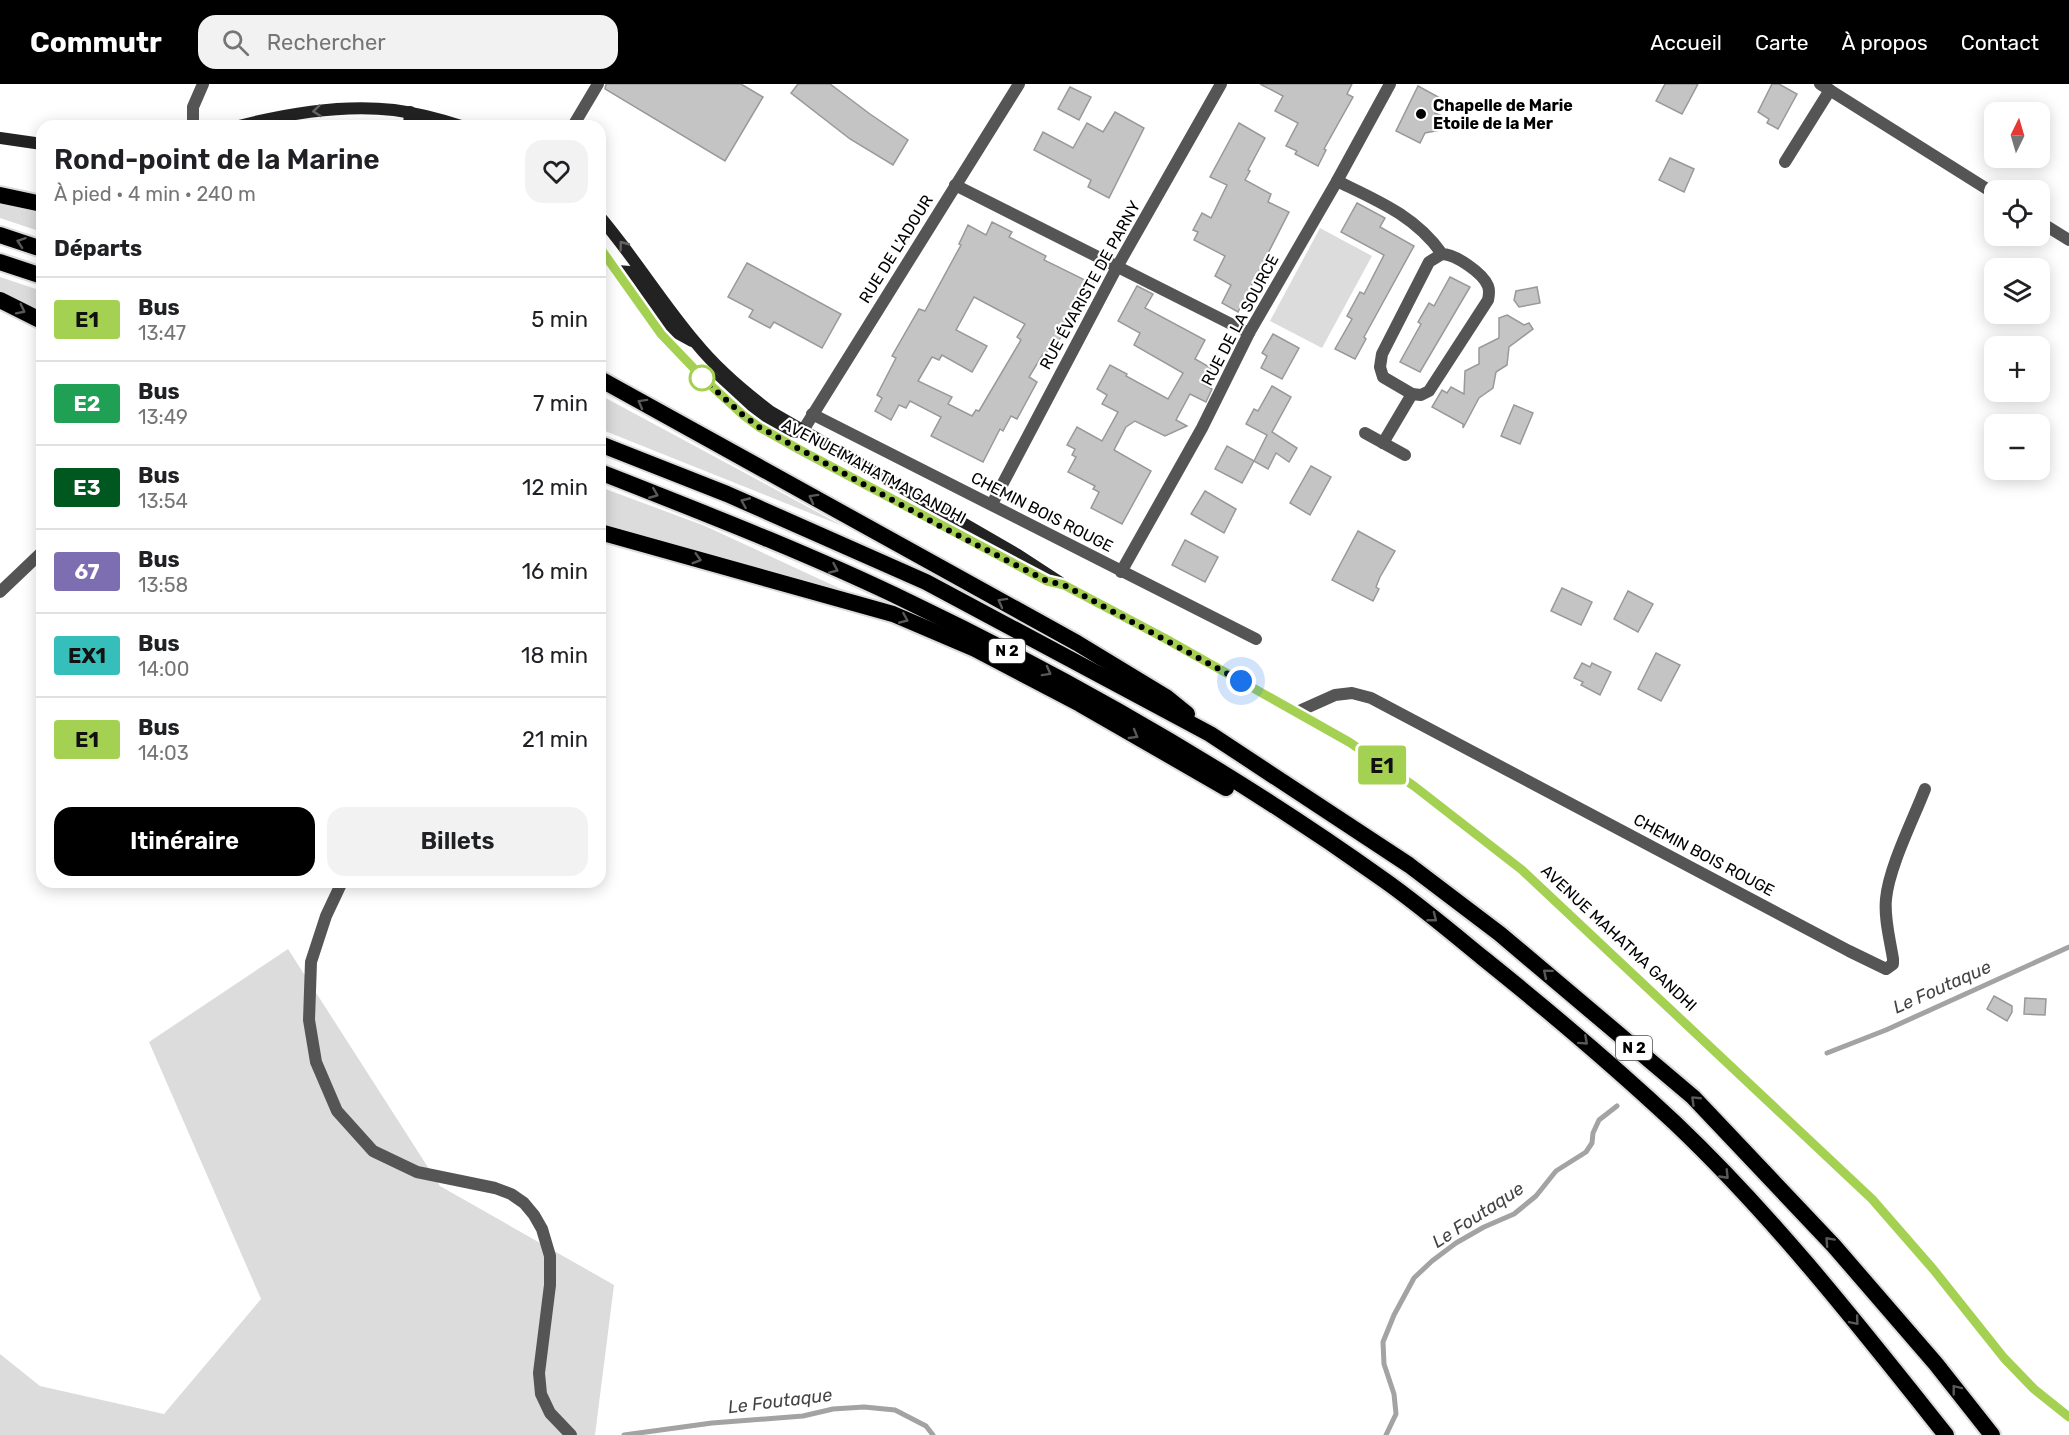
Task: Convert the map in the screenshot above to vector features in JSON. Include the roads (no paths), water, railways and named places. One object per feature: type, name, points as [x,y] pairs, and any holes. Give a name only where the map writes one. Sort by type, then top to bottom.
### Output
[{"type":"highway","points":[[0,195],[36,203]]},
{"type":"highway","points":[[0,235],[36,247]]},
{"type":"highway","points":[[0,262],[36,274]]},
{"type":"highway","points":[[0,300],[36,318]]},
{"type":"highway","points":[[606,382],[1077,644],[1166,696],[1210,734]]},
{"type":"highway","name":"N 2","points":[[606,446],[727,494],[926,582],[1210,734],[1409,865],[1500,934],[1693,1097],[1834,1246],[1936,1364],[1992,1435]]},
{"type":"highway","name":"N 2","points":[[606,474],[719,519],[898,597],[1039,668],[1157,733],[1278,808],[1387,882],[1567,1026],[1677,1125],[1774,1225],[1865,1333],[1946,1435]]},
{"type":"highway","points":[[606,534],[893,614],[975,649],[1090,710],[1387,882]]},
{"type":"main road","points":[[268,120],[306,112],[383,108],[410,112],[425,120]]},
{"type":"main road","points":[[409,120],[410,112]]},
{"type":"main road","points":[[0,138],[36,143]]},
{"type":"main road","name":"AVENUE MAHATMA GANDHI","points":[[606,224],[696,343],[735,385],[771,412],[1018,555],[1064,585],[1349,742],[1414,786],[1522,870],[1872,1199],[1933,1269],[2004,1358],[2034,1389],[2069,1417]]},
{"type":"main road","name":"AVENUE MAHATMA GANDHI","points":[[606,256],[661,334],[717,393],[759,427],[940,526],[1047,581],[1064,585]]},
{"type":"main road","name":"AVENUE MAHATMA GANDHI","points":[[617,271],[630,272],[637,278],[672,330],[696,343]]},
{"type":"main road","name":"AVENUE MAHATMA GANDHI","points":[[686,360],[704,371],[779,429],[787,432],[802,432]]},
{"type":"street","points":[[193,120],[193,107],[203,84]]},
{"type":"street","points":[[577,120],[598,84]]},
{"type":"street","name":"RUE DE L'ADOUR","points":[[802,432],[1019,84]]},
{"type":"street","name":"RUE ÉVARISTE DE PARNY","points":[[992,504],[1117,267],[1221,84]]},
{"type":"street","name":"RUE DE LA SOURCE","points":[[1121,572],[1202,428],[1249,333],[1390,84]]},
{"type":"street","points":[[1785,162],[1825,87],[1984,187]]},
{"type":"street","points":[[1337,181],[1394,208],[1419,227],[1442,254]]},
{"type":"street","points":[[955,185],[1249,333]]},
{"type":"street","points":[[2050,228],[2069,240]]},
{"type":"street","points":[[1442,254],[1449,254],[1456,258],[1482,277],[1487,284],[1488,300],[1429,391],[1421,395],[1412,394],[1383,377],[1380,367],[1382,354],[1429,262],[1442,254]]},
{"type":"street","points":[[1383,443],[1412,394]]},
{"type":"street","name":"CHEMIN BOIS ROUGE","points":[[812,414],[1256,639]]},
{"type":"street","points":[[1365,433],[1405,455]]},
{"type":"street","points":[[0,592],[36,558]]},
{"type":"street","name":"CHEMIN BOIS ROUGE","points":[[1297,712],[1335,695],[1352,693],[1371,698],[1886,969],[1893,964],[1886,899],[1891,876],[1925,789]]},
{"type":"street","points":[[339,888],[326,916],[311,962],[309,1020],[316,1062],[337,1111],[373,1151],[417,1172],[495,1188],[511,1194],[524,1203],[534,1215],[542,1229],[550,1256],[550,1285],[539,1373],[541,1394],[550,1413],[571,1435]]},
{"type":"waterway","name":"Le Foutaque","points":[[1827,1053],[1886,1030],[2069,947]]},
{"type":"waterway","name":"Le Foutaque","points":[[1386,1435],[1396,1414],[1394,1394],[1384,1364],[1383,1342],[1394,1315],[1414,1278],[1456,1243],[1514,1214],[1536,1196],[1556,1171],[1586,1152],[1592,1143],[1593,1133],[1599,1120],[1617,1106]]},
{"type":"waterway","name":"Le Foutaque","points":[[624,1435],[712,1423],[803,1416],[833,1409],[864,1407],[895,1410],[926,1426],[933,1435]]},
{"type":"place","name":"Chapelle de Marie Etoile de la Mer","points":[[1421,114]]}]
